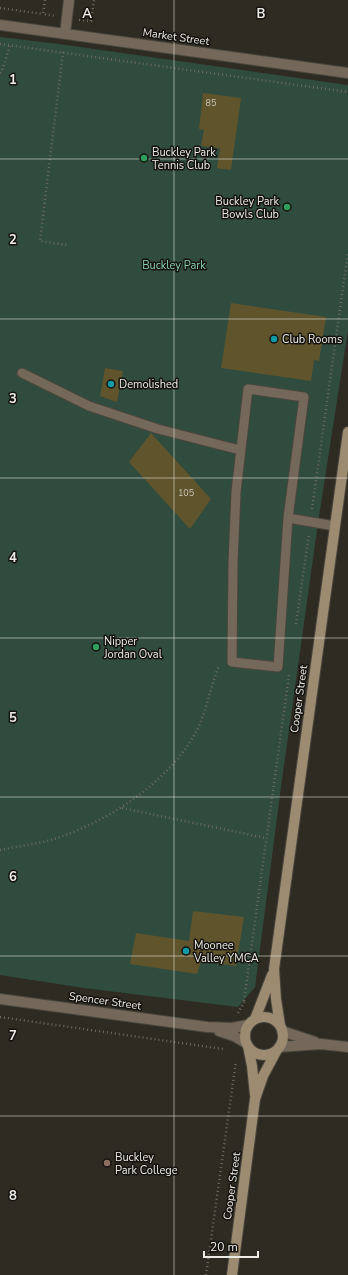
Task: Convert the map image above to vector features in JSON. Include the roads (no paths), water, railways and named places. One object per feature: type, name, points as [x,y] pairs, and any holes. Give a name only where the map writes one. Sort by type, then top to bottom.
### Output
[{"type":"street","points":[[65,34],[69,0]]},
{"type":"street","name":"Market Street","points":[[0,25],[348,73]]},
{"type":"street","name":"Cooper Street","points":[[281,1028],[276,1000],[274,969],[348,432]]},
{"type":"street","name":"Cooper Street","points":[[252,1022],[274,969]]},
{"type":"street","name":"Spencer Street","points":[[0,999],[232,1031],[247,1044]]},
{"type":"street","points":[[321,1044],[281,1028],[271,1018],[260,1018],[252,1022],[245,1034],[247,1044],[256,1053],[261,1055],[272,1053],[278,1049],[321,1044],[348,1047]]},
{"type":"street","name":"Spencer Street","points":[[232,1031],[252,1022]]},
{"type":"street","points":[[278,1049],[283,1039],[281,1028]]},
{"type":"street","name":"Cooper Street","points":[[247,1044],[252,1066],[255,1100]]},
{"type":"street","name":"Cooper Street","points":[[232,1275],[255,1100],[263,1076],[278,1049]]},
{"type":"lane","points":[[22,373],[88,406],[158,429],[240,450]]},
{"type":"lane","points":[[248,389],[304,397],[288,518],[278,667],[232,662],[236,492],[248,389]]},
{"type":"lane","points":[[288,518],[335,526]]},
{"type":"place","name":"Buckley Park Tennis Club","points":[[144,158]]},
{"type":"place","name":"Buckley Park Bowls Club","points":[[287,207]]},
{"type":"place","name":"Club Rooms","points":[[274,339]]},
{"type":"place","name":"Demolished","points":[[111,384]]},
{"type":"place","name":"Nipper Jordan Oval","points":[[96,647]]},
{"type":"place","name":"Moonee Valley YMCA","points":[[186,951]]},
{"type":"place","name":"Buckley Park College","points":[[107,1163]]},
{"type":"park label","name":"Buckley Park","points":[[174,265]]}]
